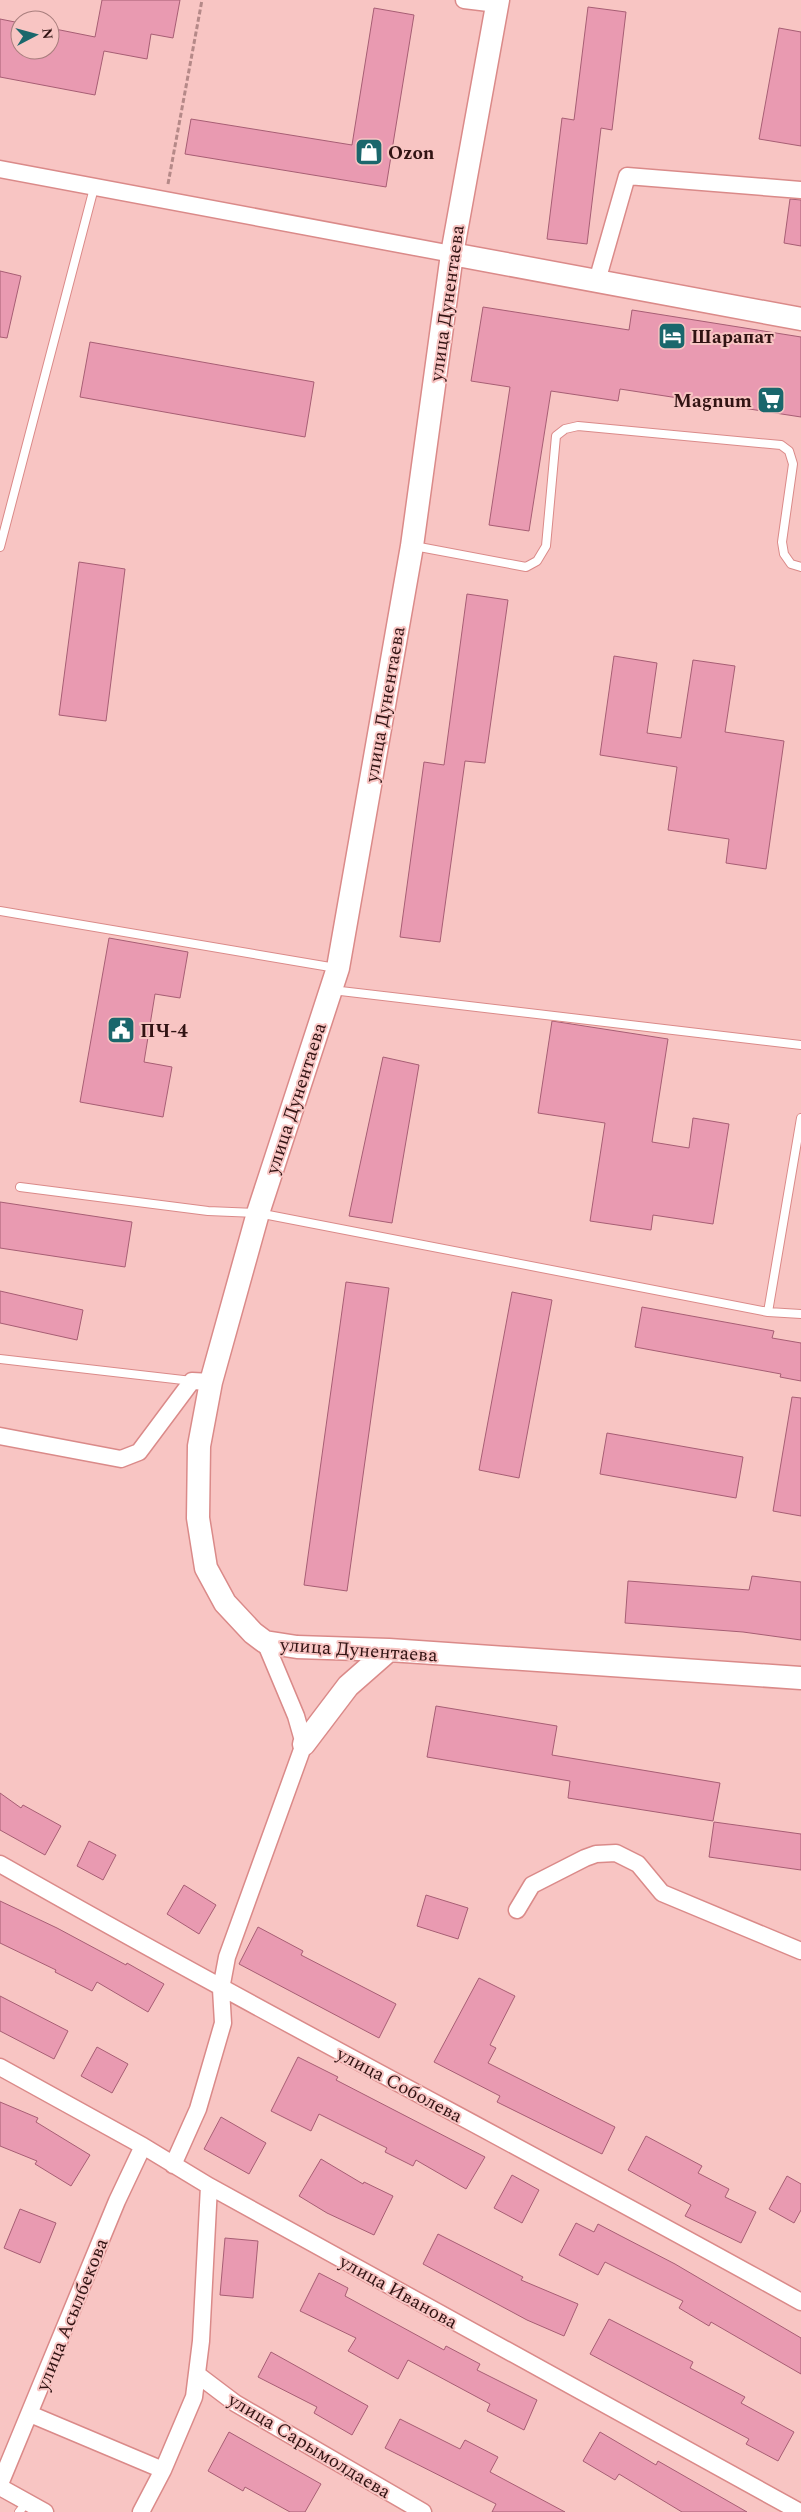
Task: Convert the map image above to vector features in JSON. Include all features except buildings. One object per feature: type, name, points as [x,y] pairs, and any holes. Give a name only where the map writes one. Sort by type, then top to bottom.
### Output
[{"type":"street","points":[[464,0],[497,2]]},
{"type":"street","name":"улица Дунентаева","points":[[497,2],[452,254],[412,546],[338,968],[201,1381],[198,1518],[206,1568],[225,1603],[253,1633],[265,1642],[297,1647],[389,1650],[801,1678]]},
{"type":"street","points":[[0,169],[801,319]]},
{"type":"street","points":[[597,281],[627,176],[801,190]]},
{"type":"street","points":[[0,1436],[120,1459],[139,1452],[201,1381]]},
{"type":"street","points":[[265,1642],[293,1708],[304,1744]]},
{"type":"street","points":[[172,2165],[198,2109],[223,2024],[222,1989],[227,1957],[304,1744],[348,1686],[389,1650]]},
{"type":"street","points":[[517,1910],[532,1885],[585,1858],[596,1854],[616,1853],[638,1864],[662,1893],[801,1952]]},
{"type":"street","name":"улица Соболева","points":[[0,1864],[222,1989],[614,2198],[801,2302]]},
{"type":"street","name":"улица Иванова","points":[[0,2067],[143,2146],[209,2186],[800,2512]]},
{"type":"street","name":"улица Асылбекова","points":[[45,2512],[23,2507],[0,2485],[117,2201],[143,2146]]},
{"type":"street","points":[[141,2512],[163,2470],[194,2397],[198,2376],[209,2186]]},
{"type":"street","name":"улица Сарымолдаева","points":[[198,2376],[235,2404],[423,2512]]},
{"type":"street","points":[[30,2414],[163,2470]]},
{"type":"lane","points":[[0,547],[94,188]]},
{"type":"lane","points":[[412,546],[526,567],[537,561],[546,546],[556,436],[564,429],[578,426],[781,445],[789,451],[793,464],[782,542],[784,554],[792,564],[801,567]]},
{"type":"lane","points":[[0,911],[338,968]]},
{"type":"lane","points":[[330,990],[801,1045]]},
{"type":"lane","points":[[768,1312],[801,1118]]},
{"type":"lane","points":[[20,1187],[208,1211],[258,1213],[768,1312],[801,1314]]},
{"type":"lane","points":[[0,1359],[201,1381]]},
{"type":"path","points":[[165,201],[202,0]]},
{"type":"place","name":"Ozon","points":[[369,152]]},
{"type":"place","name":"Шарапат","points":[[672,336]]},
{"type":"place","name":"Magnum","points":[[771,400]]},
{"type":"place","name":"ПЧ-4","points":[[121,1030]]}]
